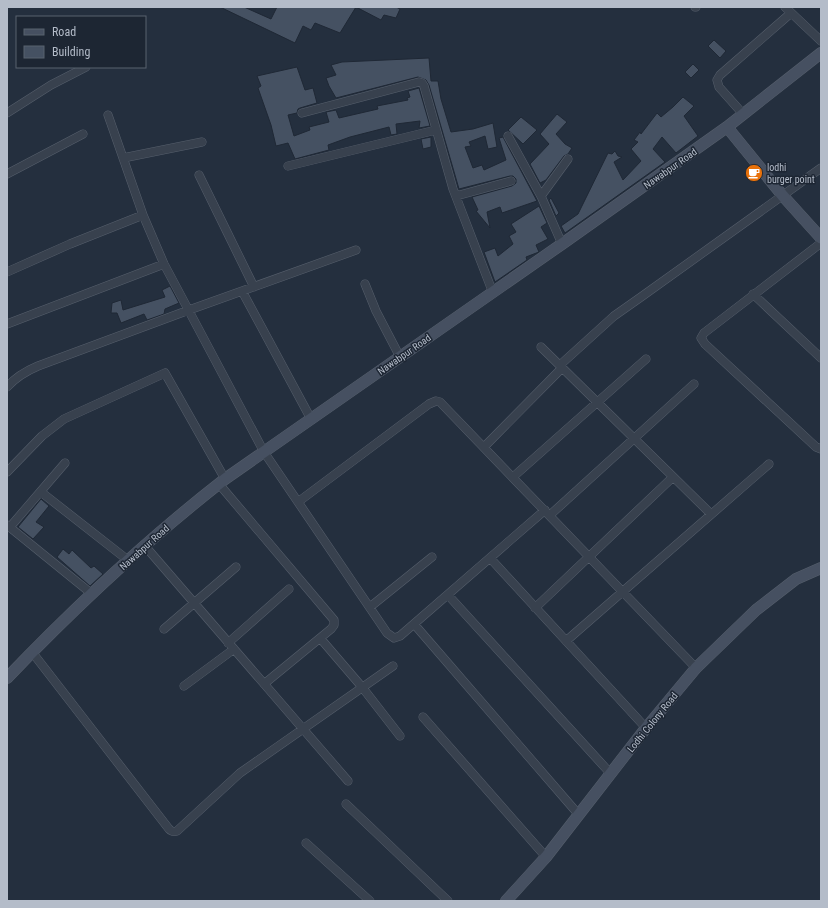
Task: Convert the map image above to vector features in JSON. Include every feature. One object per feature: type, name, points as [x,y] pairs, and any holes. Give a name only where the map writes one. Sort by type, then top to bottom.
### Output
[{"type":"street","points":[[785,7],[821,41]]},
{"type":"street","points":[[743,114],[719,87],[717,80],[720,75],[791,13]]},
{"type":"street","name":"Nawabpur Road","points":[[7,678],[32,652],[128,561],[175,519],[222,481],[493,293],[727,127],[821,53]]},
{"type":"street","points":[[7,113],[51,85],[84,68]]},
{"type":"street","points":[[302,113],[419,82],[422,83],[456,196],[493,293]]},
{"type":"street","points":[[108,115],[143,214],[164,264],[264,452],[387,632],[394,638],[400,636],[490,558],[547,513],[634,439],[694,384]]},
{"type":"street","points":[[727,127],[783,196],[821,238]]},
{"type":"street","points":[[288,166],[436,130]]},
{"type":"street","points":[[7,174],[83,134]]},
{"type":"street","points":[[508,136],[542,196],[562,244]]},
{"type":"street","points":[[123,158],[202,142]]},
{"type":"street","points":[[542,196],[568,159]]},
{"type":"street","points":[[484,447],[561,367],[614,316],[821,168]]},
{"type":"street","points":[[199,175],[254,287]]},
{"type":"street","points":[[456,196],[510,181]]},
{"type":"street","points":[[7,272],[143,214]]},
{"type":"street","points":[[821,243],[704,332],[701,338],[705,344],[804,436],[816,447],[821,449]]},
{"type":"street","points":[[7,387],[27,370],[356,250]]},
{"type":"street","points":[[7,324],[164,264]]},
{"type":"street","points":[[365,284],[376,311],[400,357]]},
{"type":"street","points":[[242,291],[311,419]]},
{"type":"street","points":[[753,294],[821,358]]},
{"type":"street","points":[[541,347],[711,514]]},
{"type":"street","points":[[513,477],[646,359]]},
{"type":"street","points":[[7,472],[42,436],[64,419],[165,373],[222,481],[334,620],[334,625],[331,629],[264,684]]},
{"type":"street","points":[[298,502],[429,404],[436,401],[440,402],[696,668]]},
{"type":"street","points":[[65,463],[41,492],[8,526],[92,594]]},
{"type":"street","points":[[566,641],[769,464]]},
{"type":"street","points":[[535,608],[672,477]]},
{"type":"street","points":[[41,492],[128,561]]},
{"type":"street","points":[[145,546],[348,781]]},
{"type":"street","points":[[370,606],[432,557]]},
{"type":"street","points":[[490,558],[646,728]]},
{"type":"street","points":[[164,629],[236,567]]},
{"type":"street","name":"Lodhi Colony Road","points":[[506,901],[546,857],[646,728],[696,668],[756,610],[796,579],[821,568]]},
{"type":"street","points":[[184,686],[231,646],[288,589]]},
{"type":"street","points":[[448,595],[611,774]]},
{"type":"street","points":[[414,624],[579,814]]},
{"type":"street","points":[[320,638],[362,687],[400,736]]},
{"type":"street","points":[[32,652],[171,831],[177,830],[240,773],[393,666]]},
{"type":"street","points":[[423,717],[546,857]]},
{"type":"street","points":[[346,804],[448,901]]},
{"type":"street","points":[[306,843],[370,901]]},
{"type":"building","points":[[220,7],[244,7],[271,19],[277,7],[356,7],[340,33],[315,23],[311,30],[303,26],[295,43]]},
{"type":"building","points":[[356,7],[396,7],[400,9],[396,18],[384,15],[381,20]]},
{"type":"building","points":[[714,40],[726,51],[720,58],[708,46]]},
{"type":"building","points":[[429,58],[431,81],[438,81],[441,99],[451,132],[473,129],[493,123],[497,147],[488,149],[485,136],[469,142],[471,146],[465,147],[473,168],[482,165],[484,170],[506,160],[499,138],[503,137],[537,201],[502,213],[500,207],[487,212],[490,228],[476,211],[478,210],[472,197],[512,186],[516,183],[516,179],[513,176],[510,176],[459,189],[429,85],[426,80],[418,77],[336,98],[326,78],[336,75],[331,65],[342,62]]},
{"type":"building","points":[[693,64],[699,70],[691,78],[685,72]]},
{"type":"building","points":[[297,67],[305,90],[313,88],[317,103],[300,108],[298,109],[297,113],[288,115],[294,136],[310,130],[309,127],[329,122],[326,112],[336,110],[339,118],[378,109],[377,106],[408,100],[407,98],[410,97],[408,91],[419,88],[430,126],[419,128],[420,121],[396,124],[397,134],[391,135],[389,127],[350,137],[328,145],[329,150],[295,159],[288,143],[276,146],[271,125],[258,88],[261,86],[257,76]]},
{"type":"building","points":[[683,97],[694,106],[684,116],[698,136],[676,153],[662,137],[653,149],[665,162],[565,233],[561,226],[578,214],[608,153],[612,154],[615,151],[618,156],[622,157],[614,162],[623,180],[641,161],[631,149],[638,142],[634,140],[640,132],[641,134],[657,113],[661,117]]},
{"type":"building","points":[[557,114],[567,122],[556,134],[565,144],[572,148],[546,180],[540,183],[530,164],[549,144],[540,134]]},
{"type":"building","points":[[521,117],[537,130],[523,144],[508,130]]},
{"type":"building","points":[[431,137],[431,147],[423,149],[421,139]]},
{"type":"building","points":[[551,198],[559,213],[556,216],[549,200]]},
{"type":"building","points":[[539,206],[547,223],[541,227],[548,239],[536,245],[539,252],[526,257],[527,260],[495,282],[484,252],[495,248],[498,256],[513,244],[509,236],[516,232],[511,224]]},
{"type":"building","points":[[170,286],[179,303],[165,309],[164,314],[147,320],[144,314],[121,323],[117,313],[111,313],[112,303],[121,300],[123,310],[165,297],[162,290]]},
{"type":"building","points":[[41,499],[49,506],[36,522],[44,527],[33,539],[18,527]]},
{"type":"building","points":[[63,549],[69,554],[72,550],[91,568],[94,566],[103,574],[90,586],[57,557]]},
{"type":"place","name":"lodhi burger point","points":[[754,173]]}]
